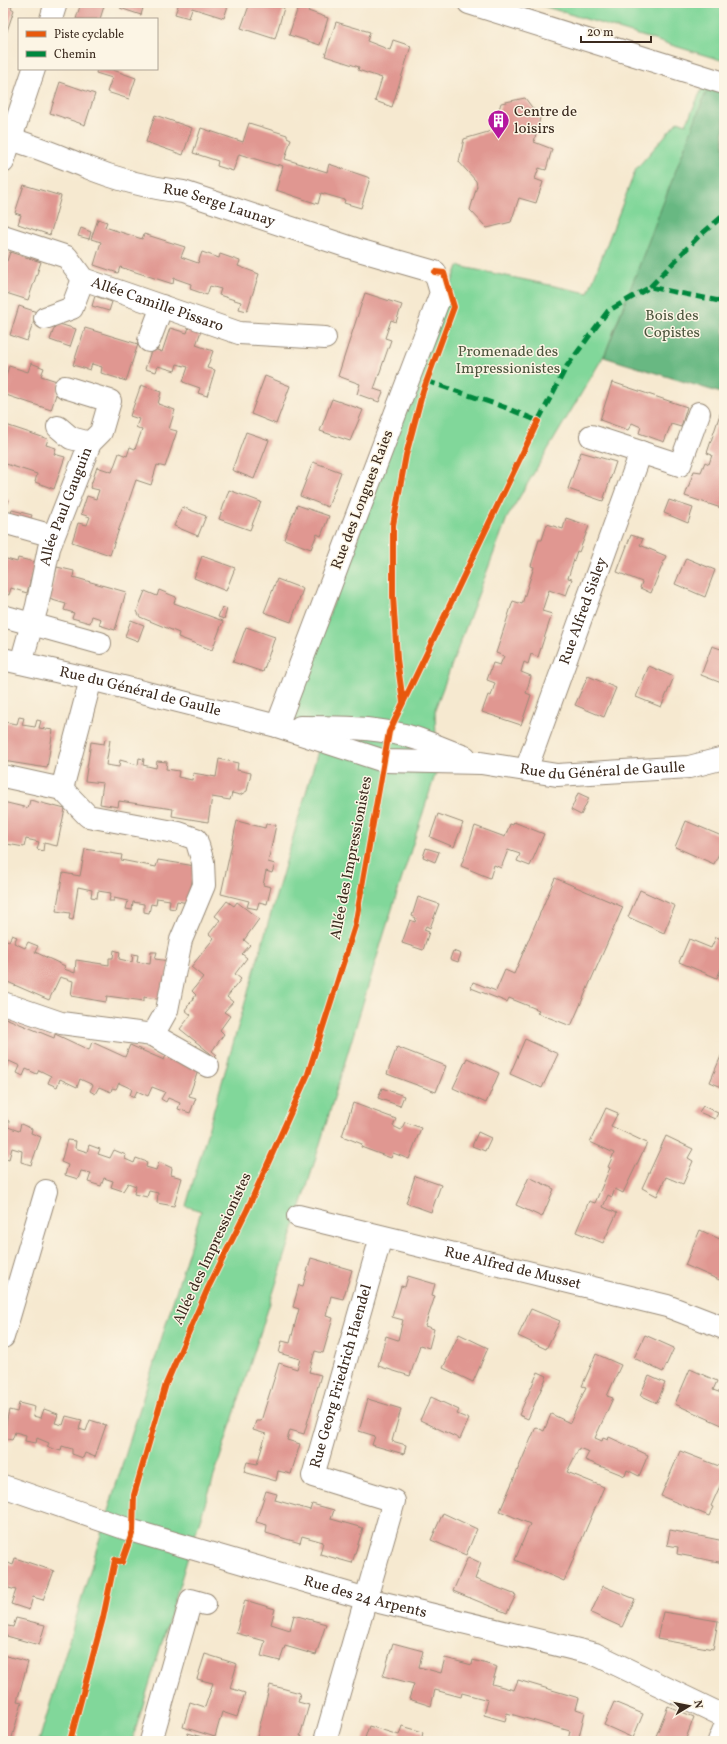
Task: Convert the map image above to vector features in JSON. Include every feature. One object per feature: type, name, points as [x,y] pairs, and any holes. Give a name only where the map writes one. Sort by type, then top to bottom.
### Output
[{"type":"street","points":[[51,18],[56,3]]},
{"type":"street","points":[[469,3],[724,83]]},
{"type":"street","points":[[3,162],[7,138],[34,70]]},
{"type":"street","name":"Rue Serge Launay","points":[[7,138],[64,156],[85,166],[159,189],[183,192],[355,249],[435,272]]},
{"type":"street","name":"Allée Camille Pissaro","points":[[3,236],[67,257],[83,279],[239,333],[325,338]]},
{"type":"street","name":"Rue des Longues Raies","points":[[277,726],[441,293],[435,272]]},
{"type":"street","points":[[45,318],[72,308],[83,279]]},
{"type":"street","points":[[149,341],[162,306]]},
{"type":"street","name":"Allée Paul Gauguin","points":[[12,661],[32,624],[53,536],[90,443],[101,432],[110,401],[66,386]]},
{"type":"street","points":[[590,436],[680,465],[699,413]]},
{"type":"street","points":[[58,426],[71,438],[90,443]]},
{"type":"street","name":"Rue Alfred Sisley","points":[[526,770],[641,452]]},
{"type":"street","points":[[3,522],[53,536]]},
{"type":"street","points":[[3,616],[100,643]]},
{"type":"street","name":"Rue du Général de Gaulle","points":[[12,661],[91,679],[277,726],[384,761],[481,763],[557,775],[689,767],[724,758]]},
{"type":"street","points":[[62,789],[91,679]]},
{"type":"street","name":"Rue du Général de Gaulle","points":[[277,726],[364,728],[395,733],[406,735],[481,763]]},
{"type":"street","points":[[3,776],[62,789],[88,816],[179,834],[196,839],[202,862],[204,885],[182,940],[167,1010],[153,1035]]},
{"type":"street","points":[[3,1003],[61,1023],[153,1035],[208,1066]]},
{"type":"street","points":[[3,1337],[46,1191]]},
{"type":"street","name":"Rue Alfred de Musset","points":[[298,1216],[668,1306],[724,1328]]},
{"type":"street","name":"Rue Georg Friedrich Haendel","points":[[367,1599],[394,1501],[314,1476],[381,1237]]},
{"type":"street","name":"Rue des 24 Arpents","points":[[3,1486],[133,1531],[367,1599],[595,1654],[724,1716]]},
{"type":"street","points":[[325,1741],[367,1599]]},
{"type":"street","points":[[151,1741],[191,1600],[205,1604]]},
{"type":"street","points":[[719,1741],[724,1729]]},
{"type":"green space","points":[[533,3],[724,3],[724,61]]},
{"type":"green space","name":"Bois des Copistes","points":[[711,79],[724,83],[724,394],[604,357]]},
{"type":"green space","name":"Promenade des Impressionistes","points":[[705,82],[724,88],[650,287],[625,301],[606,352],[507,518],[435,709],[437,769],[384,934],[298,1216],[187,1560],[132,1741],[39,1741],[108,1511],[201,1211],[186,1206],[325,727],[288,726],[458,266],[588,293],[636,169],[678,121],[686,124]]},
{"type":"building","points":[[3,3],[13,3],[11,8],[14,10],[6,34],[3,33]]},
{"type":"building","points":[[81,3],[105,3],[100,18],[76,18]]},
{"type":"building","points":[[121,3],[144,4],[141,15],[120,8]]},
{"type":"building","points":[[179,3],[229,3],[224,18],[192,8],[189,18],[175,14]]},
{"type":"building","points":[[250,3],[269,3],[284,8],[275,39],[241,28]]},
{"type":"building","points":[[299,4],[310,7],[308,11],[328,18],[320,45],[289,35]]},
{"type":"building","points":[[336,22],[370,32],[367,41],[390,50],[393,40],[411,46],[392,107],[375,101],[382,78],[358,70],[359,67],[325,56]]},
{"type":"building","points":[[97,70],[113,70],[136,78],[129,99],[107,92],[112,78],[96,73]]},
{"type":"building","points":[[60,82],[95,94],[85,125],[50,113]]},
{"type":"building","name":"Centre de loisirs","points":[[525,98],[540,118],[534,142],[552,149],[546,170],[539,168],[535,179],[543,182],[536,203],[519,198],[511,222],[487,228],[470,210],[477,186],[476,181],[459,162],[464,139],[488,132],[494,126],[501,103]]},
{"type":"building","points":[[155,115],[192,128],[183,155],[146,142]]},
{"type":"building","points":[[249,123],[287,135],[287,137],[291,139],[285,159],[327,172],[329,164],[370,178],[361,208],[344,203],[345,200],[321,193],[318,204],[276,190],[283,166],[278,164],[278,166],[239,154],[233,171],[217,166],[218,161],[193,153],[201,128],[243,142]]},
{"type":"building","points":[[24,185],[61,196],[50,235],[18,224],[21,215],[15,213]]},
{"type":"building","points":[[98,219],[107,222],[105,227],[142,239],[144,234],[185,247],[181,257],[198,263],[202,252],[219,258],[220,254],[240,261],[238,266],[259,274],[247,311],[239,309],[241,302],[219,295],[221,289],[210,286],[207,295],[190,289],[191,284],[174,278],[173,284],[120,267],[118,273],[94,265],[101,242],[91,239]]},
{"type":"building","points":[[81,228],[91,232],[89,239],[78,236]]},
{"type":"building","points":[[10,252],[41,262],[28,300],[3,292],[3,260],[7,261]]},
{"type":"building","points":[[365,293],[402,305],[396,322],[391,320],[385,338],[391,340],[374,389],[383,392],[379,402],[357,394],[360,384],[338,376]]},
{"type":"building","points":[[95,296],[112,302],[109,311],[92,306]]},
{"type":"building","points":[[19,306],[37,312],[27,341],[10,335]]},
{"type":"building","points":[[56,323],[76,329],[70,347],[50,340]]},
{"type":"building","points":[[189,327],[201,331],[196,345],[213,351],[207,368],[215,370],[207,396],[198,393],[200,388],[183,382],[188,367],[177,364],[175,371],[158,366],[156,372],[145,369],[152,348],[162,352],[170,328],[187,333]]},
{"type":"building","points":[[85,328],[138,344],[126,381],[101,373],[102,367],[92,364],[90,370],[73,365]]},
{"type":"building","points":[[31,363],[44,368],[41,376],[60,382],[51,410],[3,394],[3,385],[9,366],[28,372]]},
{"type":"building","points":[[265,376],[290,386],[276,424],[251,414]]},
{"type":"building","points":[[612,382],[687,407],[681,427],[671,424],[664,442],[639,433],[641,427],[632,423],[628,430],[600,420]]},
{"type":"building","points":[[141,385],[161,392],[158,404],[175,410],[169,429],[177,431],[165,467],[157,465],[151,485],[136,480],[110,555],[72,542],[78,523],[87,525],[90,517],[81,514],[87,496],[96,499],[99,490],[90,488],[97,467],[112,472],[119,453],[127,456],[130,447],[135,449],[142,430],[136,427],[139,419],[130,416]]},
{"type":"building","points":[[332,399],[363,410],[350,441],[320,431]]},
{"type":"building","points":[[724,402],[724,509],[685,496],[694,471],[701,472],[705,462],[709,464],[712,455],[707,453]]},
{"type":"building","points":[[3,424],[48,439],[46,445],[56,448],[54,454],[65,457],[54,489],[35,482],[37,474],[3,463]]},
{"type":"building","points":[[246,432],[269,440],[254,479],[232,470]]},
{"type":"building","points":[[581,452],[616,462],[603,501],[568,489]]},
{"type":"building","points":[[313,462],[341,472],[328,507],[300,496]]},
{"type":"building","points":[[229,490],[261,502],[250,530],[219,519]]},
{"type":"building","points":[[3,498],[9,500],[3,518]]},
{"type":"building","points":[[669,500],[693,508],[688,523],[664,513]]},
{"type":"building","points":[[297,505],[329,516],[321,536],[317,534],[311,549],[284,539]]},
{"type":"building","points":[[182,507],[206,516],[198,536],[174,526]]},
{"type":"building","points":[[12,510],[32,515],[28,525],[9,520]]},
{"type":"building","points":[[566,518],[589,526],[579,552],[577,551],[568,578],[572,579],[566,596],[549,590],[542,611],[552,614],[538,657],[531,654],[528,664],[524,662],[521,672],[531,676],[526,693],[531,695],[521,725],[482,712],[488,695],[491,696],[495,683],[487,680],[493,663],[500,665],[504,656],[496,653],[513,601],[522,604],[534,567],[531,566],[539,540],[542,540],[547,524],[563,529]]},
{"type":"building","points":[[631,535],[643,539],[640,545],[666,556],[651,593],[640,588],[642,582],[617,572]]},
{"type":"building","points":[[202,556],[235,568],[226,591],[194,578]]},
{"type":"building","points":[[3,558],[17,562],[18,558],[35,562],[27,593],[11,588],[9,595],[3,593]]},
{"type":"building","points":[[686,558],[715,570],[705,597],[675,584]]},
{"type":"building","points":[[57,567],[74,571],[73,577],[126,592],[115,630],[99,625],[101,619],[92,616],[90,623],[72,618],[74,613],[64,610],[66,604],[49,599]]},
{"type":"building","points":[[277,579],[303,589],[291,622],[264,612]]},
{"type":"building","points":[[159,590],[176,597],[174,603],[223,621],[212,650],[178,637],[179,633],[140,617],[137,611],[145,591],[157,596]]},
{"type":"building","points":[[222,607],[227,609],[224,619],[218,617]]},
{"type":"building","points":[[131,620],[144,625],[138,641],[125,636]]},
{"type":"building","points":[[246,627],[275,637],[263,672],[233,662]]},
{"type":"building","points":[[712,646],[724,650],[724,684],[701,675]]},
{"type":"building","points":[[649,666],[674,677],[661,707],[636,697]]},
{"type":"building","points":[[588,676],[616,688],[604,717],[575,705]]},
{"type":"building","points":[[3,714],[6,715],[4,722],[17,724],[19,717],[24,718],[22,725],[35,727],[37,720],[41,721],[39,728],[53,730],[47,768],[3,761]]},
{"type":"building","points":[[105,739],[110,740],[106,765],[119,767],[120,760],[138,765],[139,758],[144,759],[143,765],[156,768],[157,761],[167,762],[166,769],[179,771],[178,777],[192,780],[193,773],[216,777],[219,759],[238,763],[237,770],[251,773],[247,791],[240,795],[232,793],[230,800],[212,797],[208,822],[172,816],[173,809],[119,801],[118,807],[100,804],[103,783],[85,781],[91,742],[104,744]]},
{"type":"building","points":[[578,793],[589,798],[581,815],[571,810]]},
{"type":"building","points":[[30,800],[65,809],[57,846],[44,843],[43,851],[37,849],[39,842],[26,839],[24,847],[7,844],[5,850],[3,849],[3,802],[28,808]]},
{"type":"building","points":[[438,814],[463,823],[454,847],[430,837]]},
{"type":"building","points":[[237,821],[265,828],[266,824],[276,825],[268,862],[275,864],[272,873],[266,871],[263,885],[271,887],[267,904],[259,902],[257,909],[247,907],[249,901],[221,894]]},
{"type":"building","points":[[686,821],[724,837],[724,843],[714,864],[675,847]]},
{"type":"building","points":[[514,822],[544,834],[530,866],[517,861],[520,854],[508,850],[501,868],[494,865],[490,878],[461,866],[475,826],[505,837],[510,824],[513,825]]},
{"type":"building","points":[[426,848],[439,852],[435,862],[423,857]]},
{"type":"building","points":[[85,849],[122,855],[121,860],[156,867],[158,860],[195,866],[188,903],[177,901],[175,909],[169,908],[170,900],[157,898],[156,905],[151,904],[149,913],[144,912],[144,904],[133,902],[132,910],[126,909],[128,901],[114,898],[114,901],[109,901],[111,893],[98,891],[97,898],[91,897],[92,890],[78,887],[73,920],[69,919],[70,913],[56,911],[63,873],[80,876]]},
{"type":"building","points":[[555,878],[623,907],[571,1026],[537,1013],[539,1010],[509,998],[507,1002],[471,988],[473,982],[496,991],[505,970],[514,974]]},
{"type":"building","points":[[640,890],[675,906],[664,933],[628,917]]},
{"type":"building","points":[[418,897],[439,904],[430,928],[426,926],[424,930],[429,932],[423,950],[402,943],[410,920],[415,922],[416,918],[412,916]]},
{"type":"building","points":[[227,901],[234,906],[237,902],[259,919],[244,940],[250,945],[242,954],[247,958],[235,974],[241,979],[227,997],[233,1002],[224,1012],[230,1016],[220,1030],[224,1034],[212,1051],[217,1055],[215,1057],[180,1029],[191,1015],[185,1010],[196,995],[192,991],[203,977],[191,967],[214,938],[209,934],[220,920],[215,916]]},
{"type":"building","points":[[12,935],[17,937],[14,943],[25,948],[28,942],[38,946],[35,952],[65,966],[64,969],[75,973],[76,960],[109,965],[109,958],[113,958],[114,950],[120,952],[119,959],[132,962],[133,954],[138,955],[137,962],[150,964],[151,952],[157,952],[155,959],[170,961],[163,1000],[144,997],[144,1001],[107,996],[106,1002],[71,996],[73,981],[60,977],[49,1000],[3,980],[3,939],[9,941]]},
{"type":"building","points":[[716,937],[724,940],[724,962],[717,978],[679,962],[689,939],[711,948]]},
{"type":"building","points":[[453,951],[461,954],[458,962],[450,959]]},
{"type":"building","points":[[3,1017],[54,1038],[55,1034],[89,1050],[92,1042],[125,1057],[130,1045],[164,1060],[168,1051],[199,1068],[189,1096],[196,1098],[190,1113],[178,1109],[180,1103],[168,1098],[166,1102],[161,1099],[165,1092],[152,1087],[148,1096],[137,1091],[134,1097],[130,1095],[132,1089],[119,1083],[116,1089],[112,1088],[111,1092],[99,1087],[95,1094],[90,1091],[93,1085],[80,1079],[77,1087],[60,1079],[57,1087],[48,1083],[51,1076],[39,1070],[37,1074],[26,1069],[23,1076],[17,1073],[20,1066],[9,1061],[6,1068],[3,1067]]},
{"type":"building","points":[[525,1039],[558,1054],[542,1088],[510,1074]]},
{"type":"building","points":[[397,1047],[446,1066],[436,1092],[387,1074]]},
{"type":"building","points":[[724,1049],[724,1088],[710,1082]]},
{"type":"building","points":[[467,1058],[499,1073],[486,1103],[453,1088]]},
{"type":"building","points":[[382,1088],[404,1096],[400,1106],[378,1098]]},
{"type":"building","points":[[353,1103],[396,1119],[393,1126],[401,1130],[405,1122],[421,1128],[409,1159],[393,1153],[391,1158],[361,1147],[362,1144],[342,1136]]},
{"type":"building","points":[[703,1106],[718,1113],[715,1119],[699,1112]]},
{"type":"building","points":[[606,1108],[618,1113],[611,1126],[647,1143],[623,1193],[615,1189],[612,1197],[608,1195],[603,1207],[617,1213],[603,1243],[576,1232],[589,1201],[595,1203],[610,1168],[608,1167],[614,1153],[590,1142]]},
{"type":"building","points":[[3,1119],[9,1121],[8,1127],[19,1131],[21,1124],[32,1129],[31,1133],[41,1137],[31,1165],[21,1162],[22,1151],[12,1148],[9,1159],[3,1157]]},
{"type":"building","points":[[478,1132],[491,1138],[485,1151],[472,1146]]},
{"type":"building","points":[[666,1136],[693,1149],[688,1158],[693,1161],[683,1184],[666,1177],[657,1196],[642,1188]]},
{"type":"building","points":[[67,1140],[76,1141],[75,1148],[87,1152],[89,1145],[100,1149],[98,1154],[110,1158],[114,1150],[126,1155],[125,1159],[134,1163],[136,1158],[147,1162],[146,1167],[156,1170],[159,1162],[172,1168],[171,1175],[182,1178],[174,1206],[157,1203],[158,1193],[149,1191],[147,1197],[134,1194],[136,1186],[128,1183],[123,1191],[111,1187],[113,1181],[104,1178],[101,1186],[88,1182],[91,1173],[81,1171],[78,1179],[65,1175],[68,1165],[61,1162]]},
{"type":"building","points":[[415,1176],[441,1185],[431,1212],[406,1203]]},
{"type":"building","points":[[529,1177],[554,1189],[542,1217],[516,1205]]},
{"type":"building","points":[[700,1230],[724,1241],[724,1282],[685,1265]]},
{"type":"building","points":[[311,1258],[352,1270],[343,1299],[331,1296],[326,1316],[333,1318],[323,1353],[315,1351],[309,1372],[321,1375],[304,1434],[290,1430],[287,1440],[300,1444],[291,1474],[278,1471],[276,1481],[244,1472],[247,1462],[257,1464],[266,1434],[253,1430],[256,1421],[261,1421],[279,1363],[297,1369],[300,1359],[279,1353],[282,1341],[290,1343],[299,1309],[293,1307],[299,1285],[303,1286]]},
{"type":"building","points":[[408,1276],[435,1284],[432,1295],[435,1296],[425,1326],[434,1329],[429,1348],[420,1345],[410,1376],[378,1366],[386,1336],[398,1340],[403,1320],[392,1317],[401,1286],[405,1287]]},
{"type":"building","points":[[531,1309],[560,1321],[546,1349],[518,1336]]},
{"type":"building","points":[[459,1334],[488,1348],[473,1382],[443,1368]]},
{"type":"building","points":[[645,1335],[674,1348],[663,1372],[634,1358]]},
{"type":"building","points":[[596,1354],[621,1365],[607,1396],[613,1398],[595,1438],[602,1441],[603,1438],[608,1440],[609,1437],[648,1455],[639,1476],[627,1470],[625,1476],[585,1460],[589,1452],[579,1448],[567,1472],[604,1487],[564,1581],[515,1560],[530,1524],[500,1511],[536,1427],[544,1431],[551,1414],[570,1423],[586,1387],[582,1386]]},
{"type":"building","points":[[690,1369],[717,1381],[713,1390],[724,1394],[724,1426],[675,1404]]},
{"type":"building","points":[[538,1372],[547,1376],[528,1419],[519,1415]]},
{"type":"building","points":[[649,1376],[665,1383],[657,1403],[640,1395]]},
{"type":"building","points":[[431,1397],[459,1410],[457,1414],[469,1419],[460,1439],[420,1420]]},
{"type":"building","points":[[368,1399],[401,1409],[392,1441],[406,1445],[404,1454],[372,1445],[375,1436],[359,1431]]},
{"type":"building","points":[[19,1403],[35,1407],[33,1416],[41,1418],[44,1409],[58,1414],[55,1423],[63,1425],[66,1416],[82,1420],[79,1429],[86,1431],[90,1420],[106,1425],[95,1457],[85,1453],[83,1458],[72,1454],[72,1449],[62,1446],[61,1451],[47,1447],[49,1443],[37,1438],[36,1443],[25,1441],[26,1435],[15,1432],[12,1440],[3,1438],[9,1410],[17,1412]]},
{"type":"building","points":[[680,1451],[724,1468],[724,1477],[711,1506],[713,1507],[709,1516],[661,1496]]},
{"type":"building","points":[[266,1491],[277,1494],[275,1500],[310,1510],[312,1504],[334,1510],[331,1519],[363,1528],[352,1563],[320,1554],[323,1542],[302,1536],[300,1543],[266,1533],[267,1525],[256,1522]]},
{"type":"building","points":[[443,1513],[477,1529],[466,1555],[431,1540]]},
{"type":"building","points":[[670,1530],[724,1541],[724,1563],[677,1554],[678,1547],[667,1545]]},
{"type":"building","points":[[468,1557],[481,1563],[475,1579],[516,1595],[507,1613],[453,1591]]},
{"type":"building","points":[[15,1558],[54,1571],[43,1600],[33,1597],[29,1610],[11,1604],[16,1590],[5,1587],[3,1594],[3,1561],[13,1565]]},
{"type":"building","points":[[603,1586],[635,1599],[622,1627],[591,1613]]},
{"type":"building","points":[[245,1600],[275,1609],[271,1624],[290,1630],[294,1615],[326,1624],[316,1655],[285,1646],[280,1661],[261,1656],[265,1641],[236,1633]]},
{"type":"building","points":[[663,1612],[718,1621],[713,1649],[657,1639]]},
{"type":"building","points":[[16,1618],[45,1625],[39,1645],[3,1635],[3,1625],[13,1627]]},
{"type":"building","points":[[393,1643],[423,1651],[419,1667],[441,1673],[445,1658],[472,1665],[473,1660],[497,1667],[492,1684],[514,1690],[518,1680],[579,1698],[576,1709],[585,1712],[578,1741],[568,1740],[570,1731],[507,1713],[505,1721],[484,1715],[488,1700],[462,1693],[461,1697],[435,1690],[431,1706],[409,1699],[414,1684],[383,1676]]},
{"type":"building","points":[[205,1654],[237,1664],[230,1688],[245,1693],[237,1717],[222,1712],[215,1737],[183,1727],[190,1702],[205,1707],[213,1683],[197,1679]]},
{"type":"building","points":[[3,1655],[28,1662],[17,1701],[22,1702],[11,1741],[3,1739]]},
{"type":"building","points":[[270,1685],[300,1693],[298,1702],[309,1705],[300,1736],[302,1736],[300,1741],[256,1741]]},
{"type":"building","points":[[614,1702],[643,1714],[633,1738],[604,1725]]},
{"type":"building","points":[[668,1706],[694,1717],[685,1741],[654,1741]]},
{"type":"building","points":[[369,1726],[399,1735],[402,1726],[423,1732],[422,1737],[433,1741],[364,1741]]},
{"type":"building","points":[[188,1733],[216,1741],[185,1741]]},
{"type":"marked path","points":[[650,287],[698,237],[724,215]]},
{"type":"marked path","points":[[426,381],[504,407],[538,421],[567,366],[608,311],[650,287],[724,302]]},
{"type":"cycle path","points":[[403,702],[397,659],[393,596],[393,525],[406,455],[423,391],[454,307],[444,273],[435,272]]},
{"type":"cycle path","name":"Allée des Impressionistes","points":[[70,1741],[103,1618],[115,1560],[122,1562],[133,1531],[134,1495],[166,1384],[208,1288],[247,1210],[308,1074],[355,926],[389,732],[538,421]]},
{"type":"place","name":"Centre de loisirs","points":[[499,140]]}]
